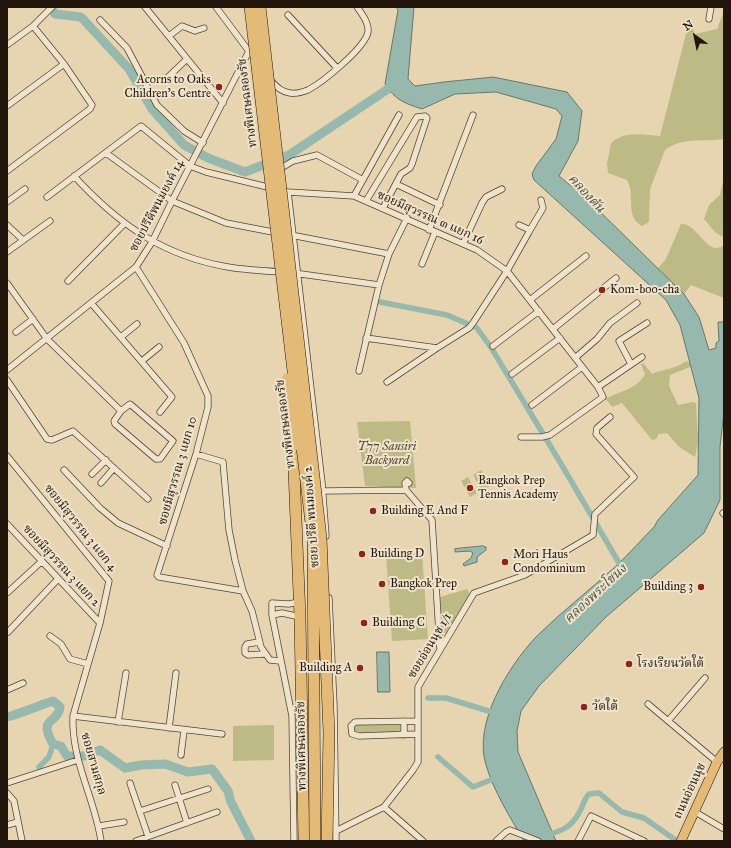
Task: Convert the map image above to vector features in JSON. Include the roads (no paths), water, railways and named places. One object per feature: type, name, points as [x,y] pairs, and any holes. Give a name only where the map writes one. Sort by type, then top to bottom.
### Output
[{"type":"highway","name":"ทางพิเศษฉลองรัช","points":[[250,7],[313,540],[316,841]]},
{"type":"highway","name":"ทางพิเศษฉลองรัช","points":[[260,7],[322,538],[329,733],[327,841]]},
{"type":"highway","points":[[277,231],[279,302],[294,446],[300,617],[304,809],[303,841]]},
{"type":"main road","name":"ถนนอ่อนนุช","points":[[683,839],[721,762],[724,752]]},
{"type":"street","points":[[7,45],[34,26],[52,7]]},
{"type":"street","points":[[145,7],[223,103]]},
{"type":"street","points":[[216,7],[249,51],[261,70],[278,88],[284,92],[292,94],[308,90],[337,68],[366,37],[368,30],[366,23],[357,7]]},
{"type":"street","points":[[709,19],[711,7]]},
{"type":"street","points":[[288,15],[337,68]]},
{"type":"street","points":[[100,20],[127,48],[157,105],[184,131],[202,145]]},
{"type":"street","points":[[7,171],[92,107],[91,102],[64,64],[34,26]]},
{"type":"street","points":[[169,36],[182,26],[195,31],[204,28]]},
{"type":"street","name":"ซอยปรีดีพนมยงค์ 14","points":[[7,370],[92,304],[136,267],[152,242],[249,51]]},
{"type":"street","points":[[166,78],[187,59]]},
{"type":"street","points":[[7,106],[64,64]]},
{"type":"street","points":[[354,196],[399,115]]},
{"type":"street","points":[[429,230],[440,206],[473,115]]},
{"type":"street","points":[[366,201],[417,117],[425,116],[427,118],[412,164],[410,168],[402,174],[383,208]]},
{"type":"street","points":[[47,196],[140,126],[190,166]]},
{"type":"street","points":[[106,153],[172,201],[226,223],[389,254]]},
{"type":"street","points":[[283,167],[292,161],[317,155],[363,180]]},
{"type":"street","name":"ซอยมีสุวรรณ ๓ แยก 16","points":[[190,166],[227,178],[288,192],[354,196],[477,250],[507,271],[598,386]]},
{"type":"street","points":[[74,176],[97,201],[124,224],[152,242],[204,262],[230,267],[296,273],[379,285]]},
{"type":"street","points":[[396,184],[440,206]]},
{"type":"street","points":[[7,202],[25,189]]},
{"type":"street","points":[[463,244],[486,197],[502,189]]},
{"type":"street","name":"ซอย ปรีดี พนมยงค์ 2","points":[[288,192],[296,273],[322,491],[334,706],[336,841]]},
{"type":"street","points":[[387,382],[469,328],[507,271],[543,208],[541,200]]},
{"type":"street","points":[[359,371],[379,285],[389,254],[407,218]]},
{"type":"street","points":[[7,252],[50,221]]},
{"type":"street","points":[[68,281],[124,224]]},
{"type":"street","points":[[7,225],[23,240]]},
{"type":"street","points":[[520,225],[530,230]]},
{"type":"street","points":[[422,264],[435,232]]},
{"type":"street","points":[[530,300],[586,256]]},
{"type":"street","name":"ซอยมีสุวรรณ 3 แยก 10","points":[[136,267],[184,343],[208,396],[208,407],[196,454],[157,575],[160,577],[243,591]]},
{"type":"street","points":[[553,329],[616,278]]},
{"type":"street","points":[[7,283],[47,339],[121,411]]},
{"type":"street","points":[[575,358],[598,339],[610,323],[637,303]]},
{"type":"street","points":[[92,304],[172,397],[160,412]]},
{"type":"street","points":[[493,346],[539,311]]},
{"type":"street","points":[[16,332],[33,319]]},
{"type":"street","points":[[631,364],[619,344],[619,341],[647,323]]},
{"type":"street","points":[[121,337],[137,324]]},
{"type":"street","points":[[366,338],[437,348]]},
{"type":"street","points":[[512,374],[560,338]]},
{"type":"street","points":[[142,361],[159,347]]},
{"type":"street","points":[[521,436],[542,437],[550,435],[603,398],[598,386],[642,357]]},
{"type":"street","points":[[532,405],[582,366]]},
{"type":"street","points":[[7,380],[48,439],[52,440],[73,431],[148,498]]},
{"type":"street","points":[[130,404],[172,439],[172,443],[160,459],[156,459],[115,424],[114,421],[121,411],[130,404]]},
{"type":"street","name":"ซอยอ่อนนุช 1/1","points":[[384,806],[416,766],[418,721],[417,689],[476,591],[525,575],[589,538],[593,534],[596,513],[634,477],[596,434],[597,428],[610,417]]},
{"type":"street","points":[[196,454],[223,462],[232,545],[243,591],[252,611],[259,642],[264,654],[270,660],[280,661]]},
{"type":"street","name":"ซอยมีสุวรรณ 3 แยก 4","points":[[7,456],[109,581],[100,623]]},
{"type":"street","points":[[92,474],[106,460]]},
{"type":"street","points":[[101,483],[114,468]]},
{"type":"street","points":[[64,470],[100,508],[118,523],[167,546]]},
{"type":"street","points":[[322,491],[406,488],[432,520],[440,649]]},
{"type":"street","name":"ซอยมีสุวรรณ 3 แยก 2","points":[[7,524],[100,623]]},
{"type":"street","points":[[7,594],[42,561]]},
{"type":"street","points":[[8,632],[58,579]]},
{"type":"street","points":[[294,841],[292,716],[280,661],[272,615],[272,603],[289,604],[299,602]]},
{"type":"street","points":[[272,615],[282,613],[300,617]]},
{"type":"street","name":"ซอยสามสกุล","points":[[100,623],[73,716],[72,732],[99,826],[101,841]]},
{"type":"street","points":[[50,636],[61,644],[70,659],[88,664]]},
{"type":"street","points":[[259,642],[247,644],[245,647],[245,653],[248,655],[264,654]]},
{"type":"street","points":[[118,722],[126,673]]},
{"type":"street","points":[[169,728],[176,673]]},
{"type":"street","points":[[668,721],[705,678]]},
{"type":"street","points":[[7,690],[24,683]]},
{"type":"street","points":[[648,704],[721,762]]},
{"type":"street","points":[[73,716],[222,734]]},
{"type":"street","points":[[404,721],[404,735]]},
{"type":"street","points":[[417,734],[360,736],[351,733],[351,726],[355,722],[418,721]]},
{"type":"street","points":[[181,755],[184,730]]},
{"type":"street","points":[[7,783],[78,757]]},
{"type":"street","points":[[130,783],[148,836]]},
{"type":"street","points":[[175,785],[187,823]]},
{"type":"street","points":[[140,811],[208,789]]},
{"type":"street","points":[[7,793],[14,801],[22,841]]},
{"type":"street","points":[[336,831],[384,806],[423,841]]},
{"type":"street","points":[[136,841],[217,812]]},
{"type":"street","points":[[695,812],[724,829]]},
{"type":"street","points":[[578,841],[591,816],[644,841]]},
{"type":"street","points":[[7,825],[18,822]]},
{"type":"street","points":[[99,826],[124,822]]},
{"type":"street","points":[[496,841],[510,830],[538,841]]},
{"type":"water","name":"คลองพระโขนง","points":[[396,7],[414,7],[408,79],[415,86],[493,77],[567,92],[582,111],[578,141],[559,176],[587,199],[684,294],[699,317],[709,350],[716,348],[716,343],[719,341],[718,322],[724,322],[724,412],[720,447],[720,500],[704,533],[606,617],[539,686],[521,711],[517,731],[518,752],[556,841],[524,841],[503,804],[489,775],[483,749],[484,732],[489,714],[504,680],[525,649],[555,619],[626,557],[654,527],[658,520],[698,475],[699,398],[680,325],[666,300],[534,180],[532,174],[536,166],[556,139],[562,116],[556,109],[496,92],[455,94],[422,109],[400,100],[392,94],[385,84],[398,10]]},
{"type":"water","points":[[486,547],[486,550],[477,557],[477,562],[464,566],[463,564],[471,558],[473,553],[470,551],[455,552],[455,549]]},
{"type":"water","points":[[377,652],[389,652],[390,692],[378,692]]},
{"type":"waterway","points":[[51,7],[55,14],[81,17],[129,69],[152,109],[184,145],[208,158],[245,172],[289,155],[397,83]]},
{"type":"waterway","name":"คลองพระโขนง","points":[[380,302],[447,315],[477,328],[492,349],[622,568]]},
{"type":"waterway","points":[[428,698],[446,698],[495,713]]},
{"type":"waterway","points":[[7,717],[53,701],[60,707],[58,713],[50,722],[47,729],[53,744],[61,746],[67,756],[84,756],[100,750],[125,768],[141,765],[165,764],[188,772],[212,769],[228,791],[231,802],[251,841]]},
{"type":"waterway","points":[[39,767],[49,757],[53,744]]},
{"type":"waterway","points":[[438,757],[473,787],[498,777]]},
{"type":"waterway","points":[[546,835],[562,830],[570,825],[574,821],[589,794],[599,793],[622,812],[644,818],[677,841]]},
{"type":"place","name":"Acorns to Oaks Children's Centre","points":[[219,87]]},
{"type":"place","name":"Kom-boo-cha","points":[[602,290]]},
{"type":"place","name":"Bangkok Prep Tennis Academy","points":[[470,488]]},
{"type":"place","name":"Building E And F","points":[[373,511]]},
{"type":"place","name":"Building D","points":[[362,554]]},
{"type":"place","name":"Mori Haus Condominium","points":[[505,562]]},
{"type":"place","name":"Bangkok Prep","points":[[382,584]]},
{"type":"place","name":"Building 3","points":[[701,587]]},
{"type":"place","name":"Building C","points":[[364,623]]},
{"type":"place","name":"โรงเรียนวัดใต้","points":[[629,664]]},
{"type":"place","name":"Building A","points":[[360,668]]},
{"type":"place","name":"วัดใต้","points":[[584,707]]},
{"type":"water label","name":"คลองตัน","points":[[586,194]]},
{"type":"park label","name":"T77 Sansiri Backyard","points":[[387,454]]}]
